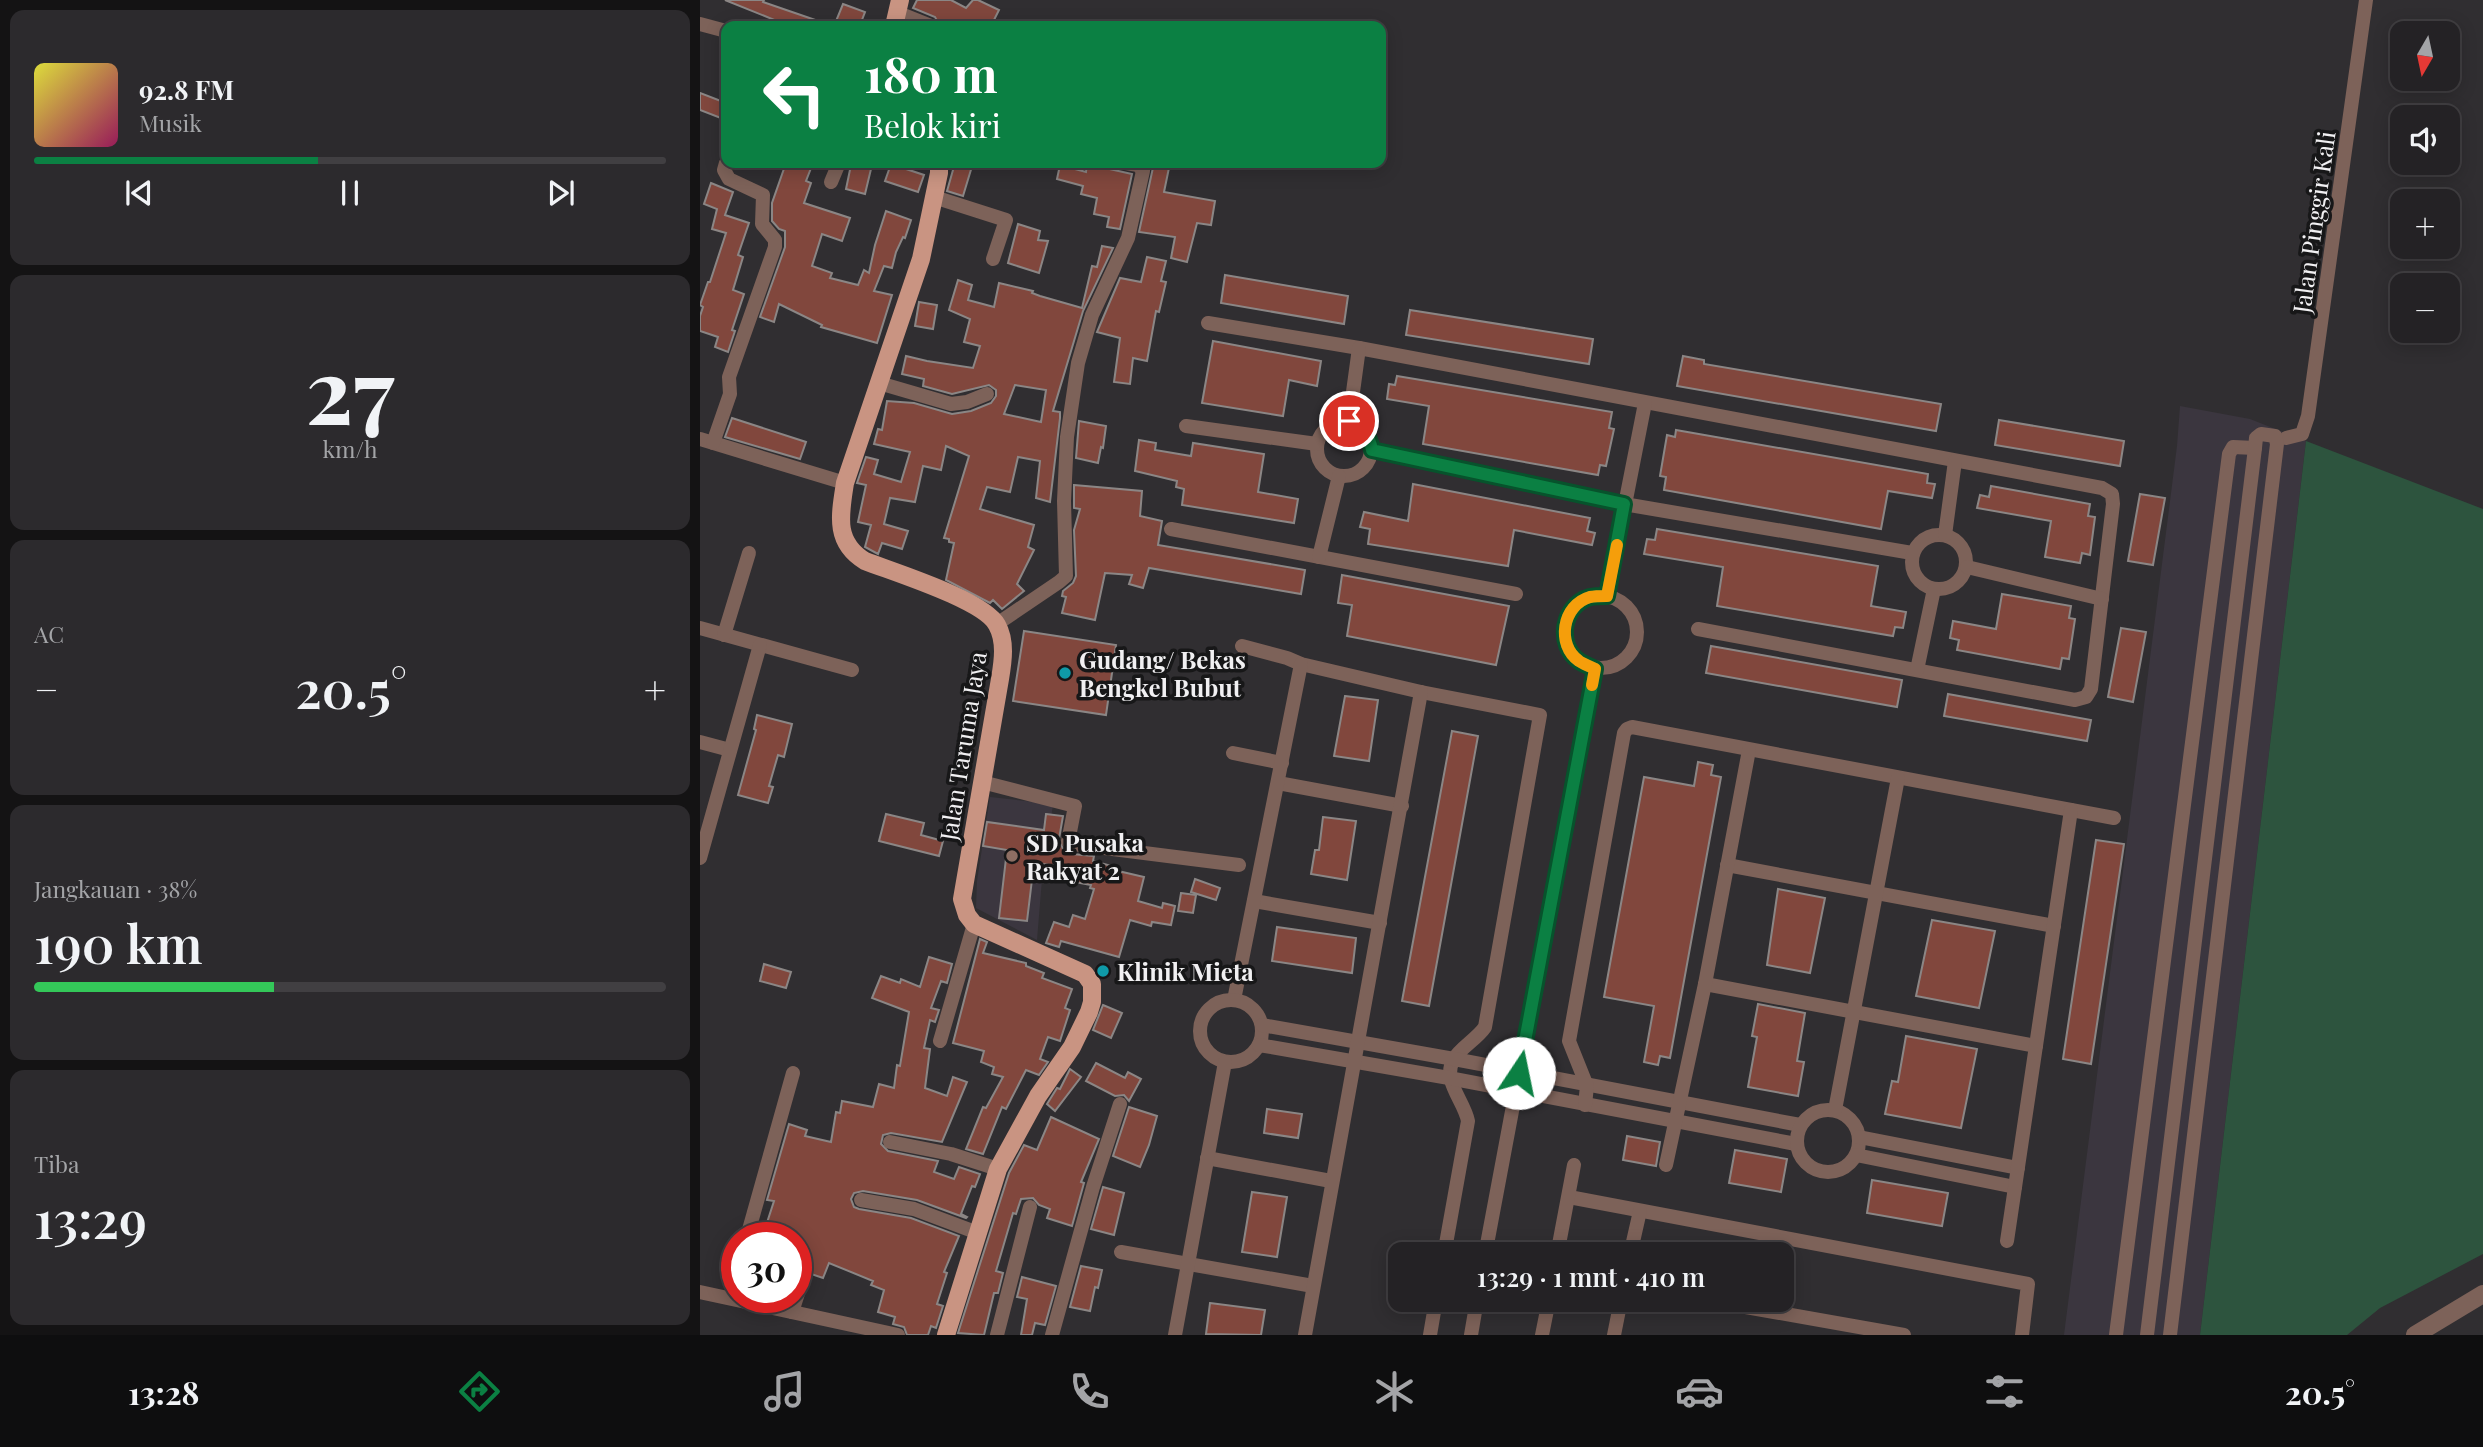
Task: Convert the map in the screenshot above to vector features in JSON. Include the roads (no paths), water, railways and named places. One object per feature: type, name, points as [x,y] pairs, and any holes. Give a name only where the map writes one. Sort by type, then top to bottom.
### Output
[{"type":"main road","name":"Jalan Taruma Jaya","points":[[938,168],[920,259],[845,483],[840,515],[844,537],[854,554],[865,561],[978,606],[997,624],[1002,638],[1003,655],[962,899],[967,915],[974,924]]},
{"type":"main road","points":[[946,1335],[998,1169],[1038,1096],[1072,1046],[1089,1012],[1093,992],[1092,984],[1085,974],[974,924]]},
{"type":"street","name":"Jalan Pinggir Kali","points":[[2286,438],[2302,434],[2308,416],[2366,0]]},
{"type":"street","points":[[896,13],[918,21]]},
{"type":"street","points":[[700,24],[721,30]]},
{"type":"street","points":[[725,168],[729,178],[763,195],[762,224],[775,240],[775,247],[729,377],[730,394],[707,441],[845,483]]},
{"type":"street","points":[[831,182],[837,168]]},
{"type":"street","points":[[997,624],[1066,576],[1064,501],[1070,415],[1078,363],[1092,315],[1128,238],[1143,171],[1140,168]]},
{"type":"street","points":[[934,197],[1006,220],[993,259]]},
{"type":"street","points":[[1208,323],[1359,348],[2102,488],[2112,494],[2091,689],[2086,697],[2075,700],[1698,629]]},
{"type":"street","points":[[1349,421],[1359,348]]},
{"type":"street","points":[[879,383],[951,404],[967,402],[987,394]]},
{"type":"street","points":[[1607,596],[1645,403]]},
{"type":"street","points":[[1349,421],[1361,427],[1369,437],[1372,450],[1367,464],[1354,474],[1339,476],[1326,470],[1318,458],[1317,444],[1323,431],[1335,423],[1349,421]]},
{"type":"street","points":[[1186,425],[1317,444]]},
{"type":"street","points":[[2147,1335],[2256,438],[2259,435],[2277,438],[2170,1335]]},
{"type":"street","points":[[2116,1335],[2229,454],[2237,445],[2255,447]]},
{"type":"street","points":[[1372,450],[1624,504],[1912,553]]},
{"type":"street","points":[[1945,535],[1955,461]]},
{"type":"street","points":[[1319,557],[1339,476]]},
{"type":"street","points":[[1171,529],[1516,594]]},
{"type":"street","points":[[1945,535],[1958,541],[1966,553],[1967,567],[1961,580],[1949,588],[1934,589],[1921,583],[1913,571],[1912,553],[1918,544],[1930,536],[1945,535]]},
{"type":"street","points":[[724,635],[749,553]]},
{"type":"street","points":[[1967,567],[2102,599]]},
{"type":"street","points":[[1917,670],[1934,589]]},
{"type":"street","points":[[1607,596],[1625,604],[1636,619],[1638,638],[1630,656],[1614,667],[1595,669],[1577,661],[1566,645],[1564,626],[1572,609],[1588,598],[1607,596]]},
{"type":"street","points":[[700,628],[852,670]]},
{"type":"street","points":[[700,858],[760,645]]},
{"type":"street","points":[[1242,646],[1301,664],[1421,692],[1540,715],[1485,1027],[1454,1059],[1449,1078],[1468,1121],[1446,1242]]},
{"type":"street","points":[[1234,1000],[1301,664]]},
{"type":"street","points":[[1487,1242],[1595,669]]},
{"type":"street","points":[[1305,1335],[1421,692]]},
{"type":"street","points":[[1585,1105],[1587,1086],[1569,1041],[1624,733],[1627,729],[1632,727],[2114,818]]},
{"type":"street","points":[[700,742],[730,750]]},
{"type":"street","points":[[1666,1166],[1705,984],[1749,750]]},
{"type":"street","points":[[1233,752],[1282,763]]},
{"type":"street","points":[[1835,1110],[1898,778]]},
{"type":"street","points":[[982,782],[1075,806],[1068,841],[1073,844],[1239,865]]},
{"type":"street","points":[[1278,783],[1402,806]]},
{"type":"street","points":[[2007,1241],[2071,810]]},
{"type":"street","points":[[1727,865],[2054,926]]},
{"type":"street","points":[[1254,901],[1380,923]]},
{"type":"street","points":[[940,1041],[974,924]]},
{"type":"street","points":[[1705,984],[2036,1046]]},
{"type":"street","points":[[1234,1000],[1247,1004],[1256,1013],[1262,1024],[1259,1045],[1251,1055],[1239,1062],[1225,1062],[1213,1057],[1203,1047],[1199,1034],[1201,1020],[1209,1009],[1221,1001],[1234,1000]]},
{"type":"street","points":[[1262,1024],[1800,1125]]},
{"type":"street","points":[[1259,1045],[1796,1144]]},
{"type":"street","points":[[1175,1335],[1225,1062]]},
{"type":"street","points":[[751,1222],[793,1073]]},
{"type":"street","points":[[1052,1335],[1093,1187],[1120,1104]]},
{"type":"street","points":[[1821,1110],[1835,1110],[1847,1116],[1855,1125],[1859,1137],[1856,1155],[1846,1167],[1830,1173],[1814,1170],[1802,1159],[1796,1144],[1800,1125],[1821,1110]]},
{"type":"street","points":[[1859,1137],[2018,1168]]},
{"type":"street","points":[[890,1142],[951,1154],[998,1169]]},
{"type":"street","points":[[2170,1142],[2194,1145]]},
{"type":"street","points":[[1856,1155],[2015,1187]]},
{"type":"street","points":[[1207,1158],[1332,1181]]},
{"type":"street","points":[[1560,1242],[1574,1165]]},
{"type":"street","points":[[1569,1197],[2028,1284],[2022,1335]]},
{"type":"street","points":[[861,1200],[914,1209],[978,1233]]},
{"type":"street","points":[[997,1335],[1030,1207]]},
{"type":"street","points":[[1633,1242],[1640,1211]]},
{"type":"street","points":[[1121,1252],[1313,1286]]},
{"type":"street","points":[[700,1292],[721,1297]]},
{"type":"street","points":[[2415,1335],[2483,1294]]},
{"type":"street","points":[[1430,1335],[1434,1312]]},
{"type":"street","points":[[1471,1335],[1475,1312]]},
{"type":"street","points":[[1542,1335],[1547,1312]]},
{"type":"street","points":[[1614,1335],[1619,1312]]},
{"type":"street","points":[[1774,1312],[1904,1335]]},
{"type":"street","points":[[797,1313],[898,1335]]},
{"type":"place","name":"Gudang/ Bekas Bengkel Bubut","points":[[1065,673]]},
{"type":"place","name":"SD Pusaka Rakyat 2","points":[[1012,856]]},
{"type":"place","name":"Klinik Mieta","points":[[1103,971]]}]
